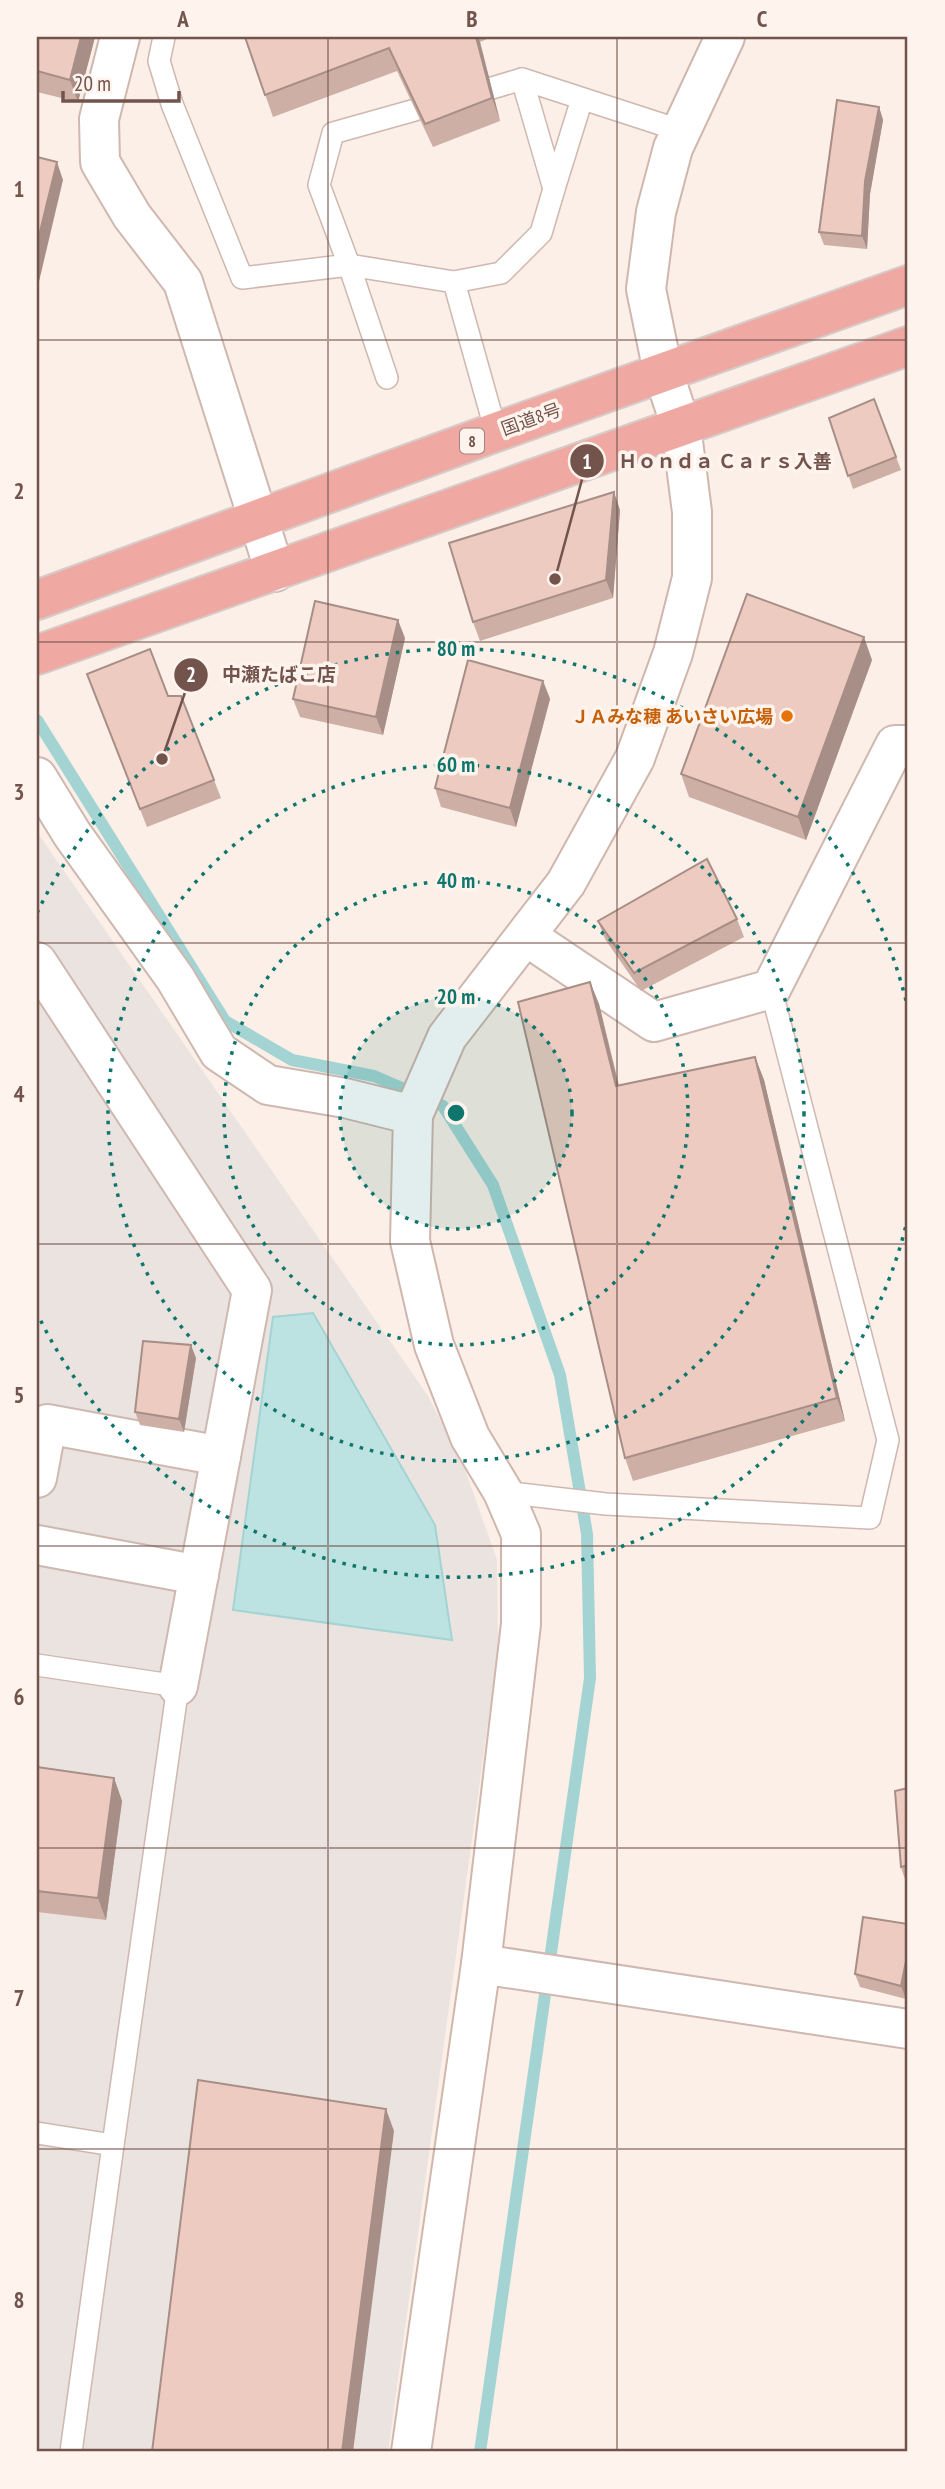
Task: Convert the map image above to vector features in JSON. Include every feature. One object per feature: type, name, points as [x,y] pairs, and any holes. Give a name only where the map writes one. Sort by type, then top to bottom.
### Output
[{"type":"highway","name":"国道8号","points":[[37,600],[908,285]]},
{"type":"highway","points":[[37,656],[908,346]]},
{"type":"street","points":[[120,37],[99,119],[100,162],[132,216],[183,282],[275,572]]},
{"type":"street","points":[[411,2452],[481,1964],[522,1624],[521,1534],[503,1492],[470,1437],[434,1345],[410,1241],[413,1115],[447,1037],[566,883],[635,758],[673,653],[692,578],[692,512],[681,426],[663,372],[646,289],[656,212],[673,148],[725,37]]},
{"type":"street","points":[[526,936],[654,1022],[771,989],[895,745],[908,745]]},
{"type":"street","points":[[37,777],[72,834],[175,978],[219,1052],[268,1085],[345,1098],[413,1115]]},
{"type":"street","points":[[37,962],[252,1290],[178,1686]]},
{"type":"street","points":[[37,1478],[47,1424],[221,1456]]},
{"type":"street","points":[[37,1545],[199,1575]]},
{"type":"street","points":[[481,1964],[908,2029]]},
{"type":"lane","points":[[164,37],[159,61],[172,104],[242,278],[349,265],[454,282],[501,272],[541,233],[582,99]]},
{"type":"lane","points":[[492,88],[522,79],[682,131]]},
{"type":"lane","points":[[522,79],[554,189]]},
{"type":"lane","points":[[387,378],[319,185],[333,133],[415,110]]},
{"type":"lane","points":[[454,282],[496,432]]},
{"type":"lane","points":[[503,1492],[606,1504],[870,1518],[888,1440],[771,989]]},
{"type":"lane","points":[[37,1665],[178,1686],[71,2452]]},
{"type":"lane","points":[[37,2133],[113,2145]]},
{"type":"shaded area","points":[[37,832],[428,1396],[463,1464],[497,1560],[498,1649],[388,2452],[37,2452]]},
{"type":"water","points":[[313,1313],[435,1525],[452,1640],[233,1610],[273,1317]]},
{"type":"building","points":[[37,37],[81,37],[70,80],[37,71]]},
{"type":"building","points":[[245,37],[476,37],[492,98],[425,124],[389,48],[265,95]]},
{"type":"building","points":[[837,100],[879,107],[865,181],[862,236],[819,232]]},
{"type":"building","points":[[37,157],[57,162],[37,244]]},
{"type":"building","points":[[874,399],[896,457],[848,476],[829,418]]},
{"type":"building","points":[[614,492],[606,580],[473,622],[449,543]]},
{"type":"building","points":[[747,594],[864,637],[798,817],[681,774]]},
{"type":"building","points":[[315,601],[398,620],[376,717],[293,699]]},
{"type":"building","points":[[150,649],[168,696],[181,696],[214,780],[140,809],[87,674]]},
{"type":"building","points":[[468,660],[543,681],[510,808],[435,788]]},
{"type":"building","points":[[707,859],[737,919],[634,973],[598,921]]},
{"type":"building","points":[[590,982],[616,1086],[755,1057],[837,1398],[625,1458],[518,1002]]},
{"type":"building","points":[[143,1341],[191,1345],[179,1419],[135,1412]]},
{"type":"building","points":[[37,1767],[114,1778],[98,1898],[37,1891]]},
{"type":"building","points":[[908,1788],[908,1865],[901,1867],[895,1791]]},
{"type":"building","points":[[863,1917],[908,1924],[908,1951],[901,1986],[855,1974]]},
{"type":"building","points":[[198,2080],[386,2109],[342,2452],[152,2452]]},
{"type":"waterway","points":[[37,720],[225,1021],[292,1060],[374,1076],[443,1106],[493,1185],[560,1375],[587,1534],[590,1678],[480,2452]]},
{"type":"place","name":"Ｈｏｎｄａ Ｃａｒｓ入善","points":[[555,579]]},
{"type":"place","name":"ＪＡみな穂 あいさい広場","points":[[787,716]]},
{"type":"place","name":"中瀬たばこ店","points":[[162,759]]}]
